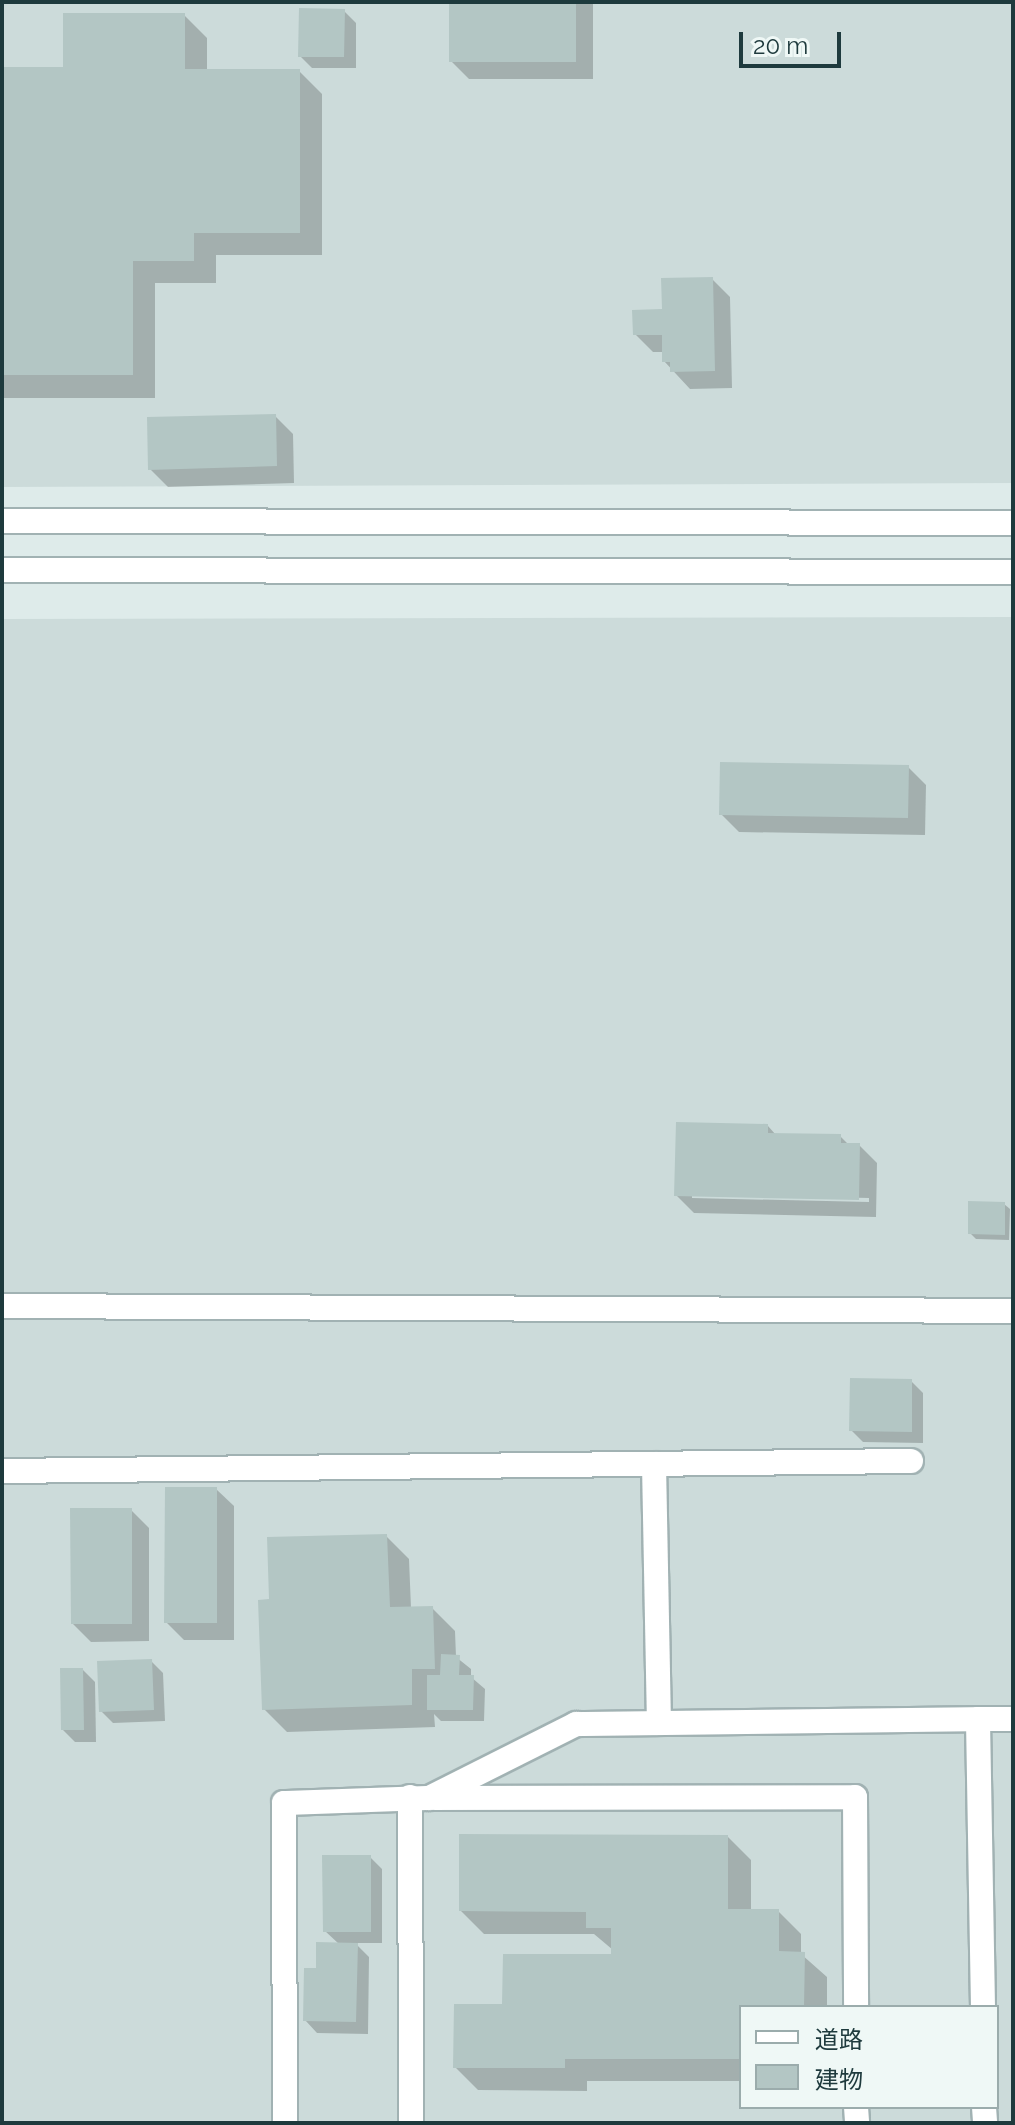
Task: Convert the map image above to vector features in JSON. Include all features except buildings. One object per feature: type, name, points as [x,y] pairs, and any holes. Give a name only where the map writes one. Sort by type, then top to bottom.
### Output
[{"type":"street","points":[[2,521],[1013,523]]},
{"type":"street","points":[[2,570],[1013,572]]},
{"type":"street","points":[[2,1306],[1013,1311]]},
{"type":"street","points":[[2,1471],[911,1461]]},
{"type":"street","points":[[654,1464],[659,1723]]},
{"type":"street","points":[[978,1719],[983,2005]]},
{"type":"street","points":[[419,1798],[576,1724],[1013,1719]]},
{"type":"street","points":[[285,2123],[284,1803],[419,1798],[855,1797],[856,2005]]},
{"type":"street","points":[[411,2123],[419,1798]]},
{"type":"shaded area","points":[[2,2],[1013,2],[1013,483],[2,487]]},
{"type":"shaded area","points":[[1013,617],[1013,2123],[2,2123],[2,619]]}]
